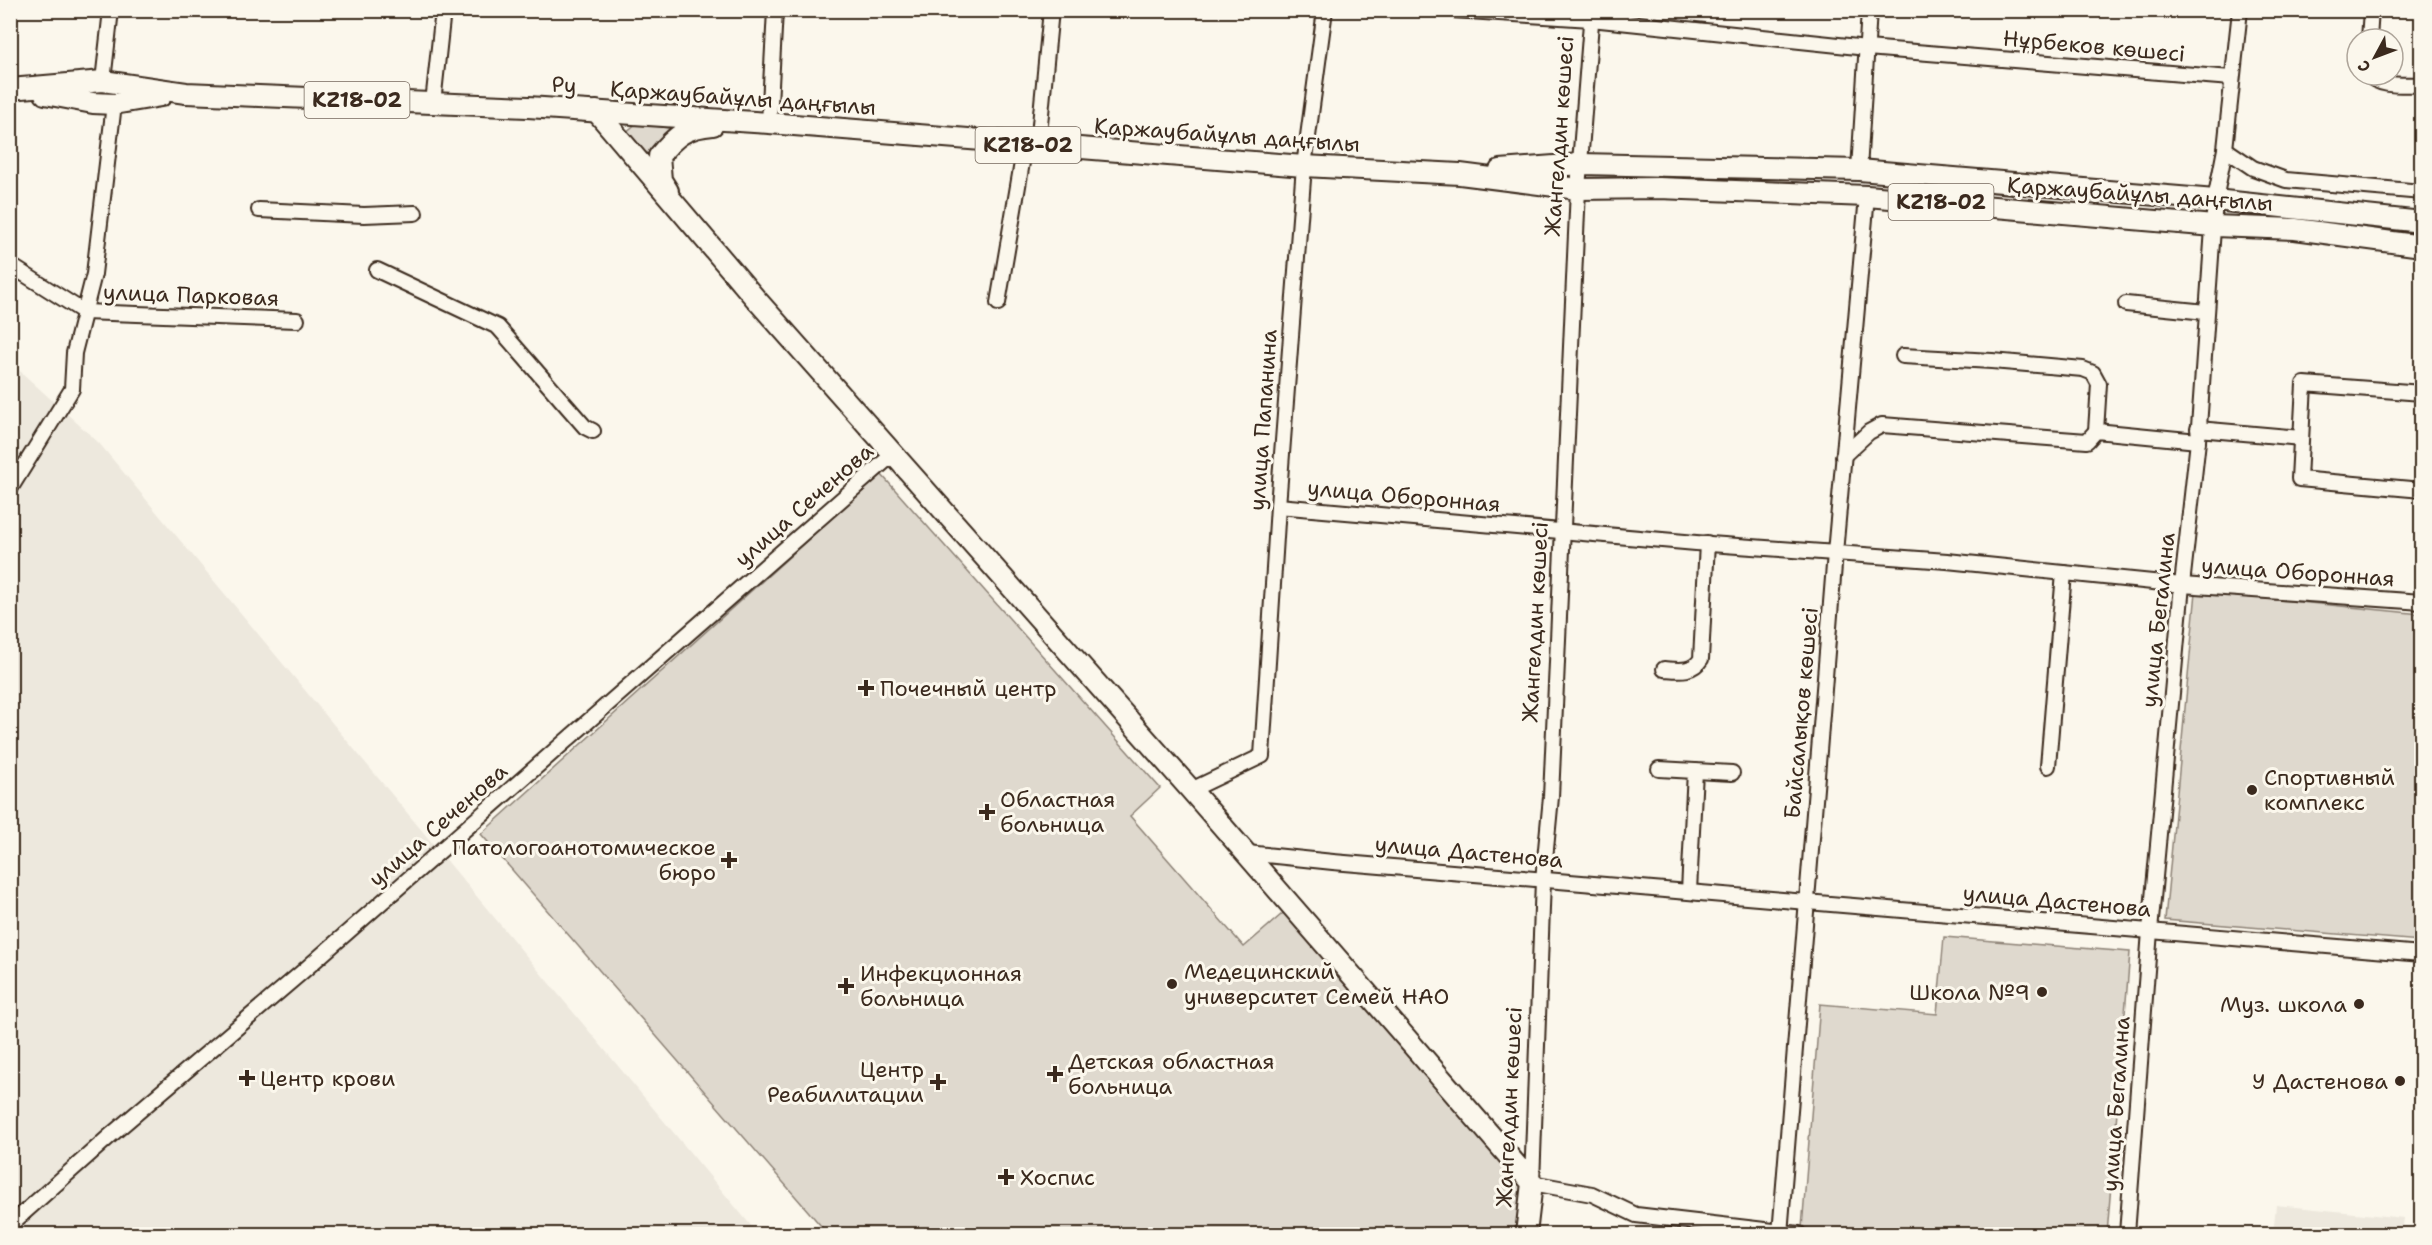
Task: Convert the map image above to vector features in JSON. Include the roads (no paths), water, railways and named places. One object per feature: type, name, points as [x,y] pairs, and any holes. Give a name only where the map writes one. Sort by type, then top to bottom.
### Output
[{"type":"highway","name":"KZ18-02","points":[[15,89],[98,82],[122,97]]},
{"type":"highway","points":[[93,103],[98,82]]},
{"type":"highway","name":"KZ18-02","points":[[15,89],[93,103],[122,97],[186,93],[528,107]]},
{"type":"highway","points":[[528,107],[582,117],[625,146]]},
{"type":"highway","name":"Ру","points":[[528,107],[596,111]]},
{"type":"highway","points":[[596,111],[892,455],[1191,790],[1532,1183]]},
{"type":"highway","name":"Қаржаубайұлы даңғылы","points":[[596,111],[1304,165],[1460,174],[1578,189],[1659,188],[1867,196],[2214,226],[2295,229],[2421,246]]},
{"type":"highway","points":[[686,218],[662,180],[659,156],[674,137],[701,126],[749,122]]},
{"type":"highway","name":"Қаржаубайұлы даңғылы","points":[[1460,174],[1581,164],[1859,170],[2215,200],[2421,222]]},
{"type":"highway","name":"Жангелдин көшесі","points":[[1526,1234],[1532,1183]]},
{"type":"street","points":[[98,82],[111,10]]},
{"type":"street","points":[[433,103],[443,10]]},
{"type":"street","points":[[769,123],[775,10]]},
{"type":"street","points":[[998,303],[1031,145],[1051,10]]},
{"type":"street","name":"улица Папанина","points":[[1191,790],[1262,756],[1304,165],[1324,10]]},
{"type":"street","name":"Нұрбеков көшесі","points":[[1453,10],[1591,15],[1867,48],[2231,78]]},
{"type":"street","points":[[1859,170],[1869,10]]},
{"type":"street","name":"улица Бегалина","points":[[2127,1234],[2151,931],[2198,435],[2215,200],[2224,149],[2240,10]]},
{"type":"street","points":[[2370,27],[2371,10]]},
{"type":"street","name":"Жангелдин көшесі","points":[[1532,1183],[1543,880],[1551,797],[1578,189],[1591,15]]},
{"type":"street","points":[[2405,84],[2421,85]]},
{"type":"street","points":[[10,489],[72,389],[75,353],[94,274],[122,97]]},
{"type":"street","points":[[2224,149],[2253,168],[2286,180],[2421,192]]},
{"type":"street","name":"Байсалықов көшесі","points":[[1780,1233],[1843,456],[1867,196]]},
{"type":"street","points":[[259,210],[364,215],[416,213]]},
{"type":"street","points":[[10,265],[84,312]]},
{"type":"street","points":[[377,270],[498,327],[585,427],[593,431]]},
{"type":"street","points":[[2127,304],[2206,312]]},
{"type":"street","name":"улица Парковая","points":[[84,312],[297,320]]},
{"type":"street","points":[[1843,456],[1869,432],[1882,425],[2087,441],[2096,431],[2099,384],[2093,373],[2083,369],[1903,356]]},
{"type":"street","points":[[2421,393],[2304,384],[2299,479],[2421,490]]},
{"type":"street","points":[[2096,431],[2301,438]]},
{"type":"street","name":"улица Сеченова","points":[[13,1218],[301,973],[892,455]]},
{"type":"street","name":"улица Оборонная","points":[[1278,506],[2182,585],[2421,602]]},
{"type":"street","points":[[1664,669],[1686,670],[1696,666],[1701,659],[1707,543]]},
{"type":"street","points":[[2048,766],[2064,573]]},
{"type":"street","points":[[1659,769],[1732,773]]},
{"type":"street","points":[[1689,891],[1695,771]]},
{"type":"street","name":"улица Дастенова","points":[[1246,853],[2421,954]]},
{"type":"street","points":[[1532,1183],[1592,1194],[1636,1215],[1799,1234]]},
{"type":"place","name":"Почечный центр","points":[[866,688]]},
{"type":"place","name":"Спортивный комплекс","points":[[2252,790]]},
{"type":"place","name":"Областная больница","points":[[987,812]]},
{"type":"place","name":"Патологоанотомическое бюро","points":[[729,860]]},
{"type":"place","name":"Медецинский университет Семей НАО","points":[[1172,984]]},
{"type":"place","name":"Инфекционная больница","points":[[846,986]]},
{"type":"place","name":"Школа №9","points":[[2042,992]]},
{"type":"place","name":"Муз. школа","points":[[2359,1004]]},
{"type":"place","name":"Детская областная больница","points":[[1055,1074]]},
{"type":"place","name":"Центр крови","points":[[247,1078]]},
{"type":"place","name":"У Дастенова","points":[[2400,1081]]},
{"type":"place","name":"Центр Реабилитации","points":[[938,1082]]},
{"type":"place","name":"Хоспис","points":[[1006,1177]]}]
